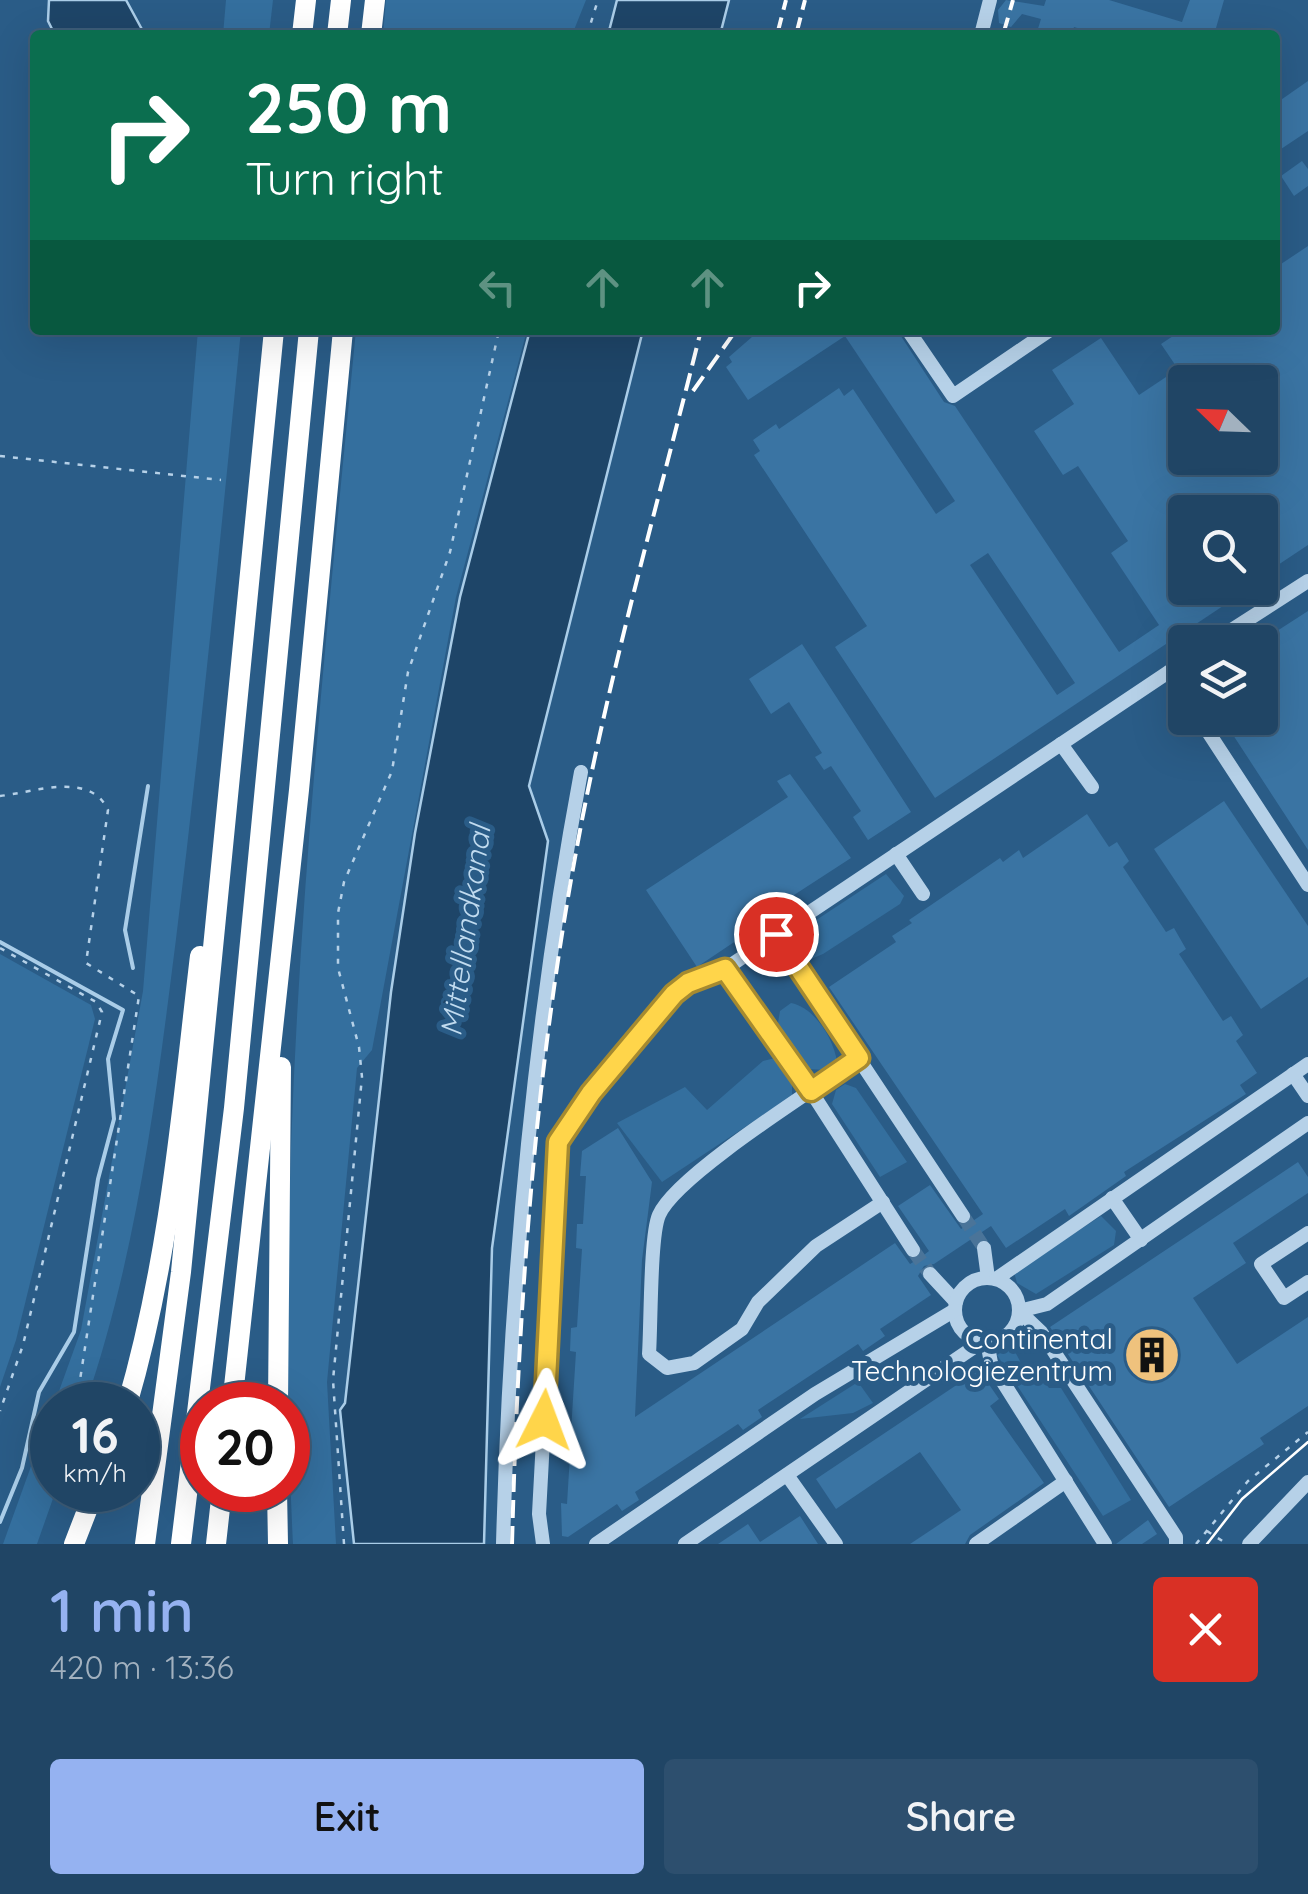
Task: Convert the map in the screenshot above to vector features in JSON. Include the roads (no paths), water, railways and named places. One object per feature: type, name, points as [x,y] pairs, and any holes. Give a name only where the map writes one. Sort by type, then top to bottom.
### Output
[{"type":"highway","points":[[303,30],[306,0]]},
{"type":"highway","points":[[338,30],[341,0]]},
{"type":"highway","points":[[371,30],[374,0]]},
{"type":"highway","points":[[145,1544],[182,1272],[274,335]]},
{"type":"highway","points":[[181,1544],[232,1126],[309,335]]},
{"type":"highway","points":[[235,1382],[299,790],[343,335]]},
{"type":"highway","points":[[278,1382],[281,1078],[299,790]]},
{"type":"highway","points":[[134,1382],[150,1328],[166,1239],[203,931],[229,797]]},
{"type":"highway","points":[[74,1544],[86,1512]]},
{"type":"highway","points":[[216,1544],[220,1512]]},
{"type":"highway","points":[[277,1512],[278,1544]]},
{"type":"street","points":[[982,30],[990,0]]},
{"type":"street","points":[[911,335],[953,396],[1043,335]]},
{"type":"street","points":[[1240,625],[1308,581]]},
{"type":"street","points":[[542,1544],[539,1514],[558,1142],[591,1093],[674,994],[688,983],[725,969],[1168,673]]},
{"type":"street","points":[[1210,735],[1308,885]]},
{"type":"street","points":[[1062,744],[1092,787]]},
{"type":"street","points":[[503,1544],[513,1267],[527,1119],[581,772]]},
{"type":"street","points":[[896,854],[923,894]]},
{"type":"street","points":[[776,934],[963,1216]]},
{"type":"street","points":[[725,969],[811,1091],[913,1250]]},
{"type":"street","points":[[859,1058],[672,1196],[658,1216],[649,1354],[654,1362],[679,1368],[710,1352],[742,1329],[758,1302],[816,1246],[882,1202]]},
{"type":"street","points":[[596,1544],[815,1394],[956,1306],[968,1284],[992,1278],[1308,1064]]},
{"type":"street","points":[[1293,1074],[1308,1096]]},
{"type":"street","points":[[685,1544],[985,1341],[1005,1336],[1018,1313],[1047,1304],[1308,1124]]},
{"type":"street","points":[[1112,1198],[1141,1240]]},
{"type":"street","points":[[1308,1234],[1262,1264],[1284,1298],[1308,1282]]},
{"type":"street","points":[[984,1248],[992,1278],[1015,1294],[1018,1313],[1173,1544]]},
{"type":"street","points":[[930,1274],[956,1306],[961,1328],[985,1341],[991,1363],[1105,1544]]},
{"type":"street","points":[[1018,1313],[1040,1332],[1163,1518],[1173,1544]]},
{"type":"street","points":[[786,1474],[836,1544]]},
{"type":"street","points":[[976,1544],[1066,1482]]},
{"type":"street","points":[[1249,1544],[1308,1482]]},
{"type":"water","points":[[49,0],[126,0],[142,30],[52,30],[48,21]]},
{"type":"water","points":[[617,0],[729,0],[721,30],[609,30]]},
{"type":"water","name":"Mittellandkanal","points":[[529,335],[642,335],[529,786],[548,841],[492,1248],[484,1544],[354,1544],[340,1410],[345,1403],[391,992],[415,833],[460,597]]},
{"type":"waterway","points":[[133,968],[125,930],[148,786]]},
{"type":"waterway","points":[[0,942],[123,1010],[108,1059],[114,1119],[98,1179],[74,1332],[39,1392],[22,1468],[0,1522]]},
{"type":"tunnel","points":[[963,1216],[984,1248]]},
{"type":"tunnel","points":[[913,1250],[930,1274]]},
{"type":"tram line","points":[[1207,1544],[1242,1499],[1308,1442]]},
{"type":"railway","points":[[778,30],[786,0]]},
{"type":"railway","points":[[797,30],[805,0]]},
{"type":"railway","points":[[1004,30],[1013,0]]},
{"type":"railway","points":[[512,1544],[530,1196],[561,938],[603,721],[700,335]]},
{"type":"railway","points":[[693,391],[732,335]]},
{"type":"place","name":"Continental Technologiezentrum","points":[[1152,1355]]}]
